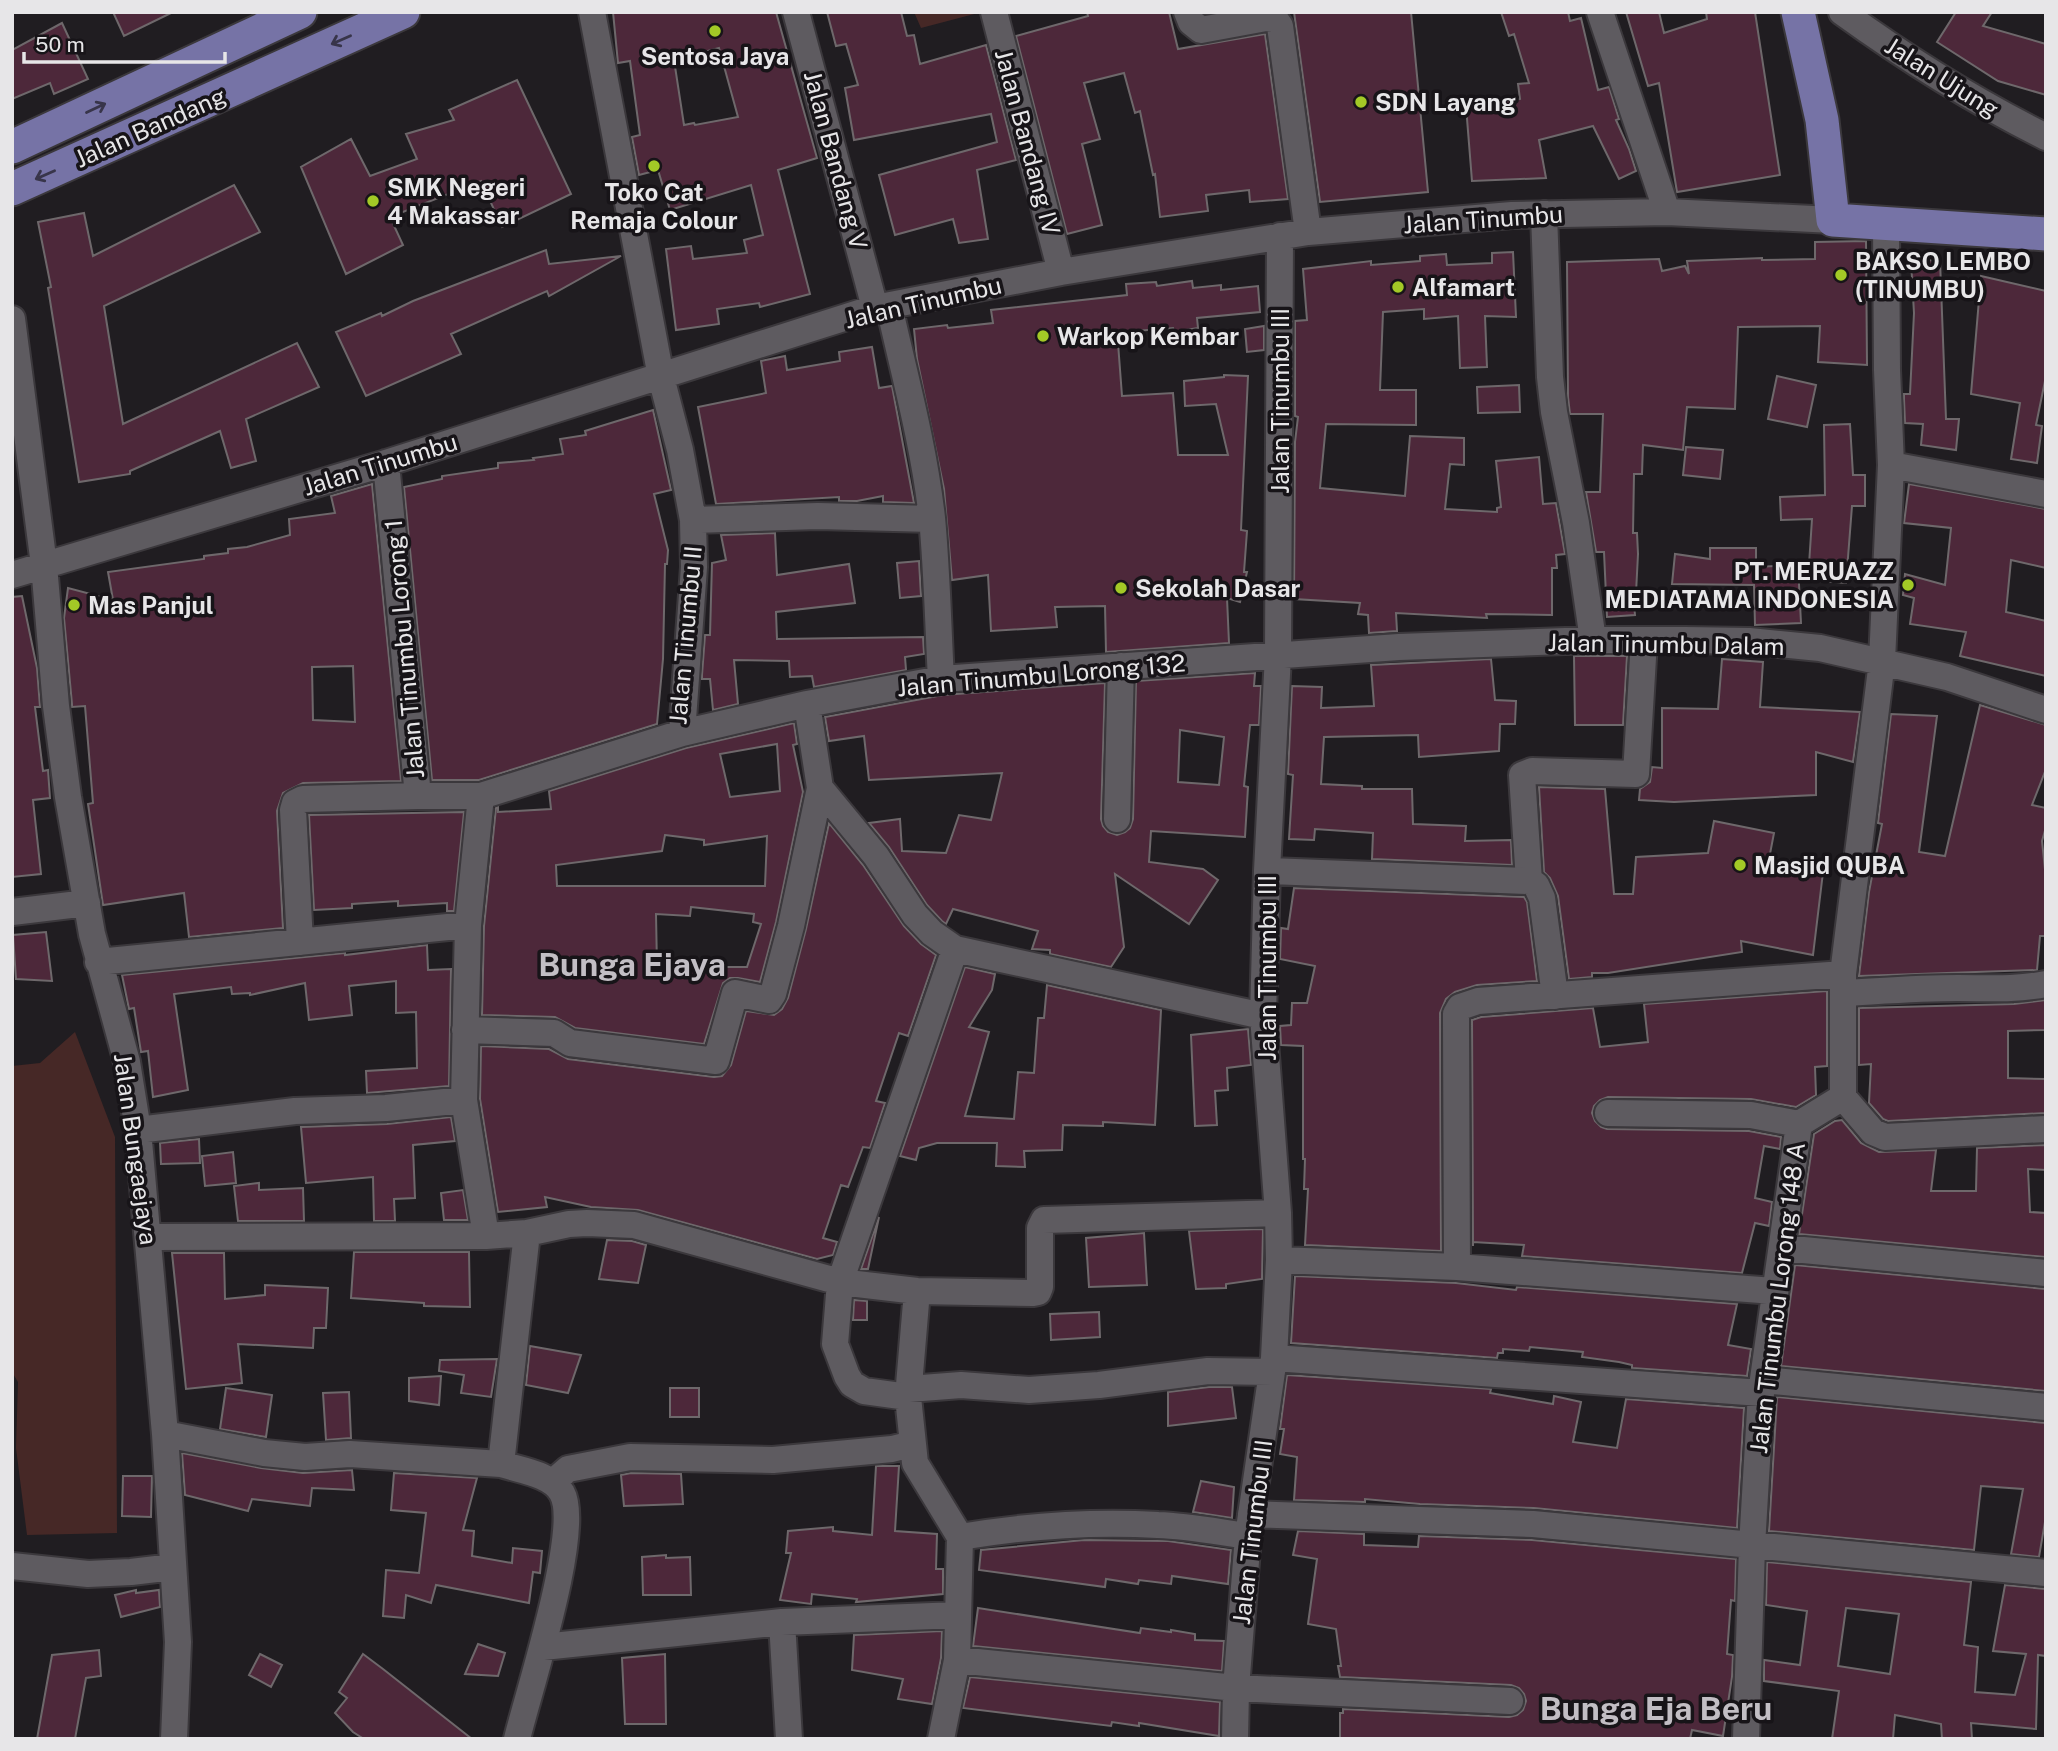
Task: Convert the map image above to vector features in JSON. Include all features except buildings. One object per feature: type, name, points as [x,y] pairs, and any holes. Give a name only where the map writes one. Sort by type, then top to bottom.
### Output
[{"type":"main road","name":"Jalan Bandang","points":[[12,147],[300,12]]},
{"type":"main road","name":"Jalan Bandang","points":[[12,190],[403,12]]},
{"type":"main road","points":[[1798,12],[1822,120],[1833,220],[2046,234]]},
{"type":"street","name":"Jalan Tinumbu II","points":[[481,796],[682,733],[694,566],[693,520],[680,450],[661,377],[592,12]]},
{"type":"street","name":"Jalan Bandang V","points":[[796,12],[882,307],[913,402],[932,519],[941,679]]},
{"type":"street","name":"Jalan Bandang IV","points":[[994,12],[1061,272]]},
{"type":"street","points":[[1187,12],[1191,22],[1201,30],[1271,18],[1280,26],[1308,232]]},
{"type":"street","points":[[1600,12],[1667,212]]},
{"type":"street","name":"Jalan Ujung","points":[[1842,12],[1898,52],[1994,111],[2046,136]]},
{"type":"street","name":"Jalan Tinumbu","points":[[12,575],[386,463],[882,307],[1061,272],[1308,232],[1544,214],[1667,212],[1833,220]]},
{"type":"street","points":[[1544,214],[1550,377],[1554,412],[1576,523],[1593,640]]},
{"type":"street","points":[[1886,223],[1891,464],[1882,661],[1843,984],[1843,1097],[1873,1132],[1885,1138],[2046,1129]]},
{"type":"street","name":"Jalan Tinumbu III","points":[[1236,1739],[1236,1688],[1250,1525],[1273,1365],[1279,1260],[1278,1213],[1262,1016],[1278,655],[1280,236]]},
{"type":"street","name":"Jalan Bungaejaya","points":[[12,319],[44,565],[63,763],[87,904],[99,962],[127,1062],[138,1130],[165,1434],[173,1567],[178,1653],[174,1739]]},
{"type":"street","name":"Jalan Tinumbu Lorong 1","points":[[386,463],[418,796],[481,796]]},
{"type":"street","points":[[1891,464],[2046,494]]},
{"type":"street","points":[[693,520],[818,516],[932,519]]},
{"type":"street","name":"Jalan Tinumbu Dalam","points":[[1278,655],[1399,647],[1593,640],[1749,641],[1820,648],[1882,661],[1947,677],[2046,710]]},
{"type":"street","points":[[1529,881],[1522,775],[1532,771],[1636,774],[1644,641]]},
{"type":"street","name":"Jalan Tinumbu Lorong 132","points":[[682,733],[807,704],[941,679],[1278,655]]},
{"type":"street","points":[[1117,819],[1121,666]]},
{"type":"street","points":[[465,1031],[554,1033],[570,1043],[716,1061],[735,993],[769,1000],[773,994],[791,926],[820,788],[807,704]]},
{"type":"street","points":[[820,788],[876,856],[915,915],[932,933],[954,949],[1262,1016]]},
{"type":"street","points":[[300,942],[293,810],[295,803],[303,799],[418,796]]},
{"type":"street","points":[[481,796],[468,925],[464,1100],[486,1236]]},
{"type":"street","points":[[1267,871],[1529,881],[1536,885],[1542,898],[1555,996]]},
{"type":"street","points":[[12,912],[87,904]]},
{"type":"street","points":[[99,962],[468,925]]},
{"type":"street","points":[[954,949],[839,1282],[835,1344],[847,1376],[852,1384],[864,1391],[909,1393],[961,1385],[1029,1390],[1099,1385],[1273,1365],[1762,1386],[2046,1407]]},
{"type":"street","points":[[1457,1267],[1457,1010],[1464,1005],[1478,1001],[1555,996],[1843,984],[2003,990],[2046,984]]},
{"type":"street","name":"Jalan Tinumbu Lorong 148 A","points":[[1746,1739],[1752,1546],[1762,1386],[1799,1124],[1843,1097]]},
{"type":"street","points":[[138,1130],[295,1111],[386,1108],[464,1100]]},
{"type":"street","points":[[1608,1113],[1751,1115],[1799,1124]]},
{"type":"street","points":[[149,1237],[486,1236],[527,1233],[569,1224],[634,1226],[839,1282],[917,1291],[1036,1293],[1041,1284],[1040,1228],[1044,1220],[1278,1213]]},
{"type":"street","points":[[501,1464],[527,1233]]},
{"type":"street","points":[[1782,1248],[2046,1273]]},
{"type":"street","points":[[1279,1260],[1457,1267],[1774,1291]]},
{"type":"street","points":[[917,1291],[909,1393],[915,1463],[960,1537],[957,1660],[941,1739]]},
{"type":"street","points":[[165,1434],[264,1453],[305,1457],[381,1455],[501,1464],[553,1482],[562,1492],[568,1518],[543,1647],[517,1739]]},
{"type":"street","points":[[553,1482],[568,1469],[630,1457],[773,1460],[892,1449],[912,1444]]},
{"type":"street","points":[[960,1537],[1015,1528],[1087,1523],[1533,1524],[2046,1573]]},
{"type":"street","points":[[12,1566],[88,1574],[173,1567]]},
{"type":"street","points":[[543,1647],[782,1622],[958,1615]]},
{"type":"street","points":[[782,1622],[789,1739]]},
{"type":"street","points":[[957,1660],[1236,1688],[1510,1701]]},
{"type":"shaded area","points":[[914,12],[977,12],[978,13],[921,28]]},
{"type":"shaded area","points":[[75,1032],[115,1137],[117,1533],[27,1535],[16,1448],[18,1382],[12,1372],[12,1066],[40,1063]]},
{"type":"place","name":"Sentosa Jaya","points":[[715,31]]},
{"type":"place","name":"SDN Layang","points":[[1361,102]]},
{"type":"place","name":"Toko Cat Remaja Colour","points":[[654,166]]},
{"type":"place","name":"SMK Negeri 4 Makassar","points":[[373,201]]},
{"type":"place","name":"BAKSO LEMBO (TINUMBU)","points":[[1841,275]]},
{"type":"place","name":"Alfamart","points":[[1398,287]]},
{"type":"place","name":"Warkop Kembar","points":[[1043,336]]},
{"type":"place","name":"PT. MERUAZZ MEDIATAMA INDONESIA","points":[[1908,585]]},
{"type":"place","name":"Sekolah Dasar","points":[[1121,588]]},
{"type":"place","name":"Mas Panjul","points":[[74,605]]},
{"type":"place","name":"Masjid QUBA","points":[[1740,865]]},
{"type":"district","name":"Bunga Ejaya","points":[[632,964]]},
{"type":"district","name":"Bunga Eja Beru","points":[[1656,1708]]}]
